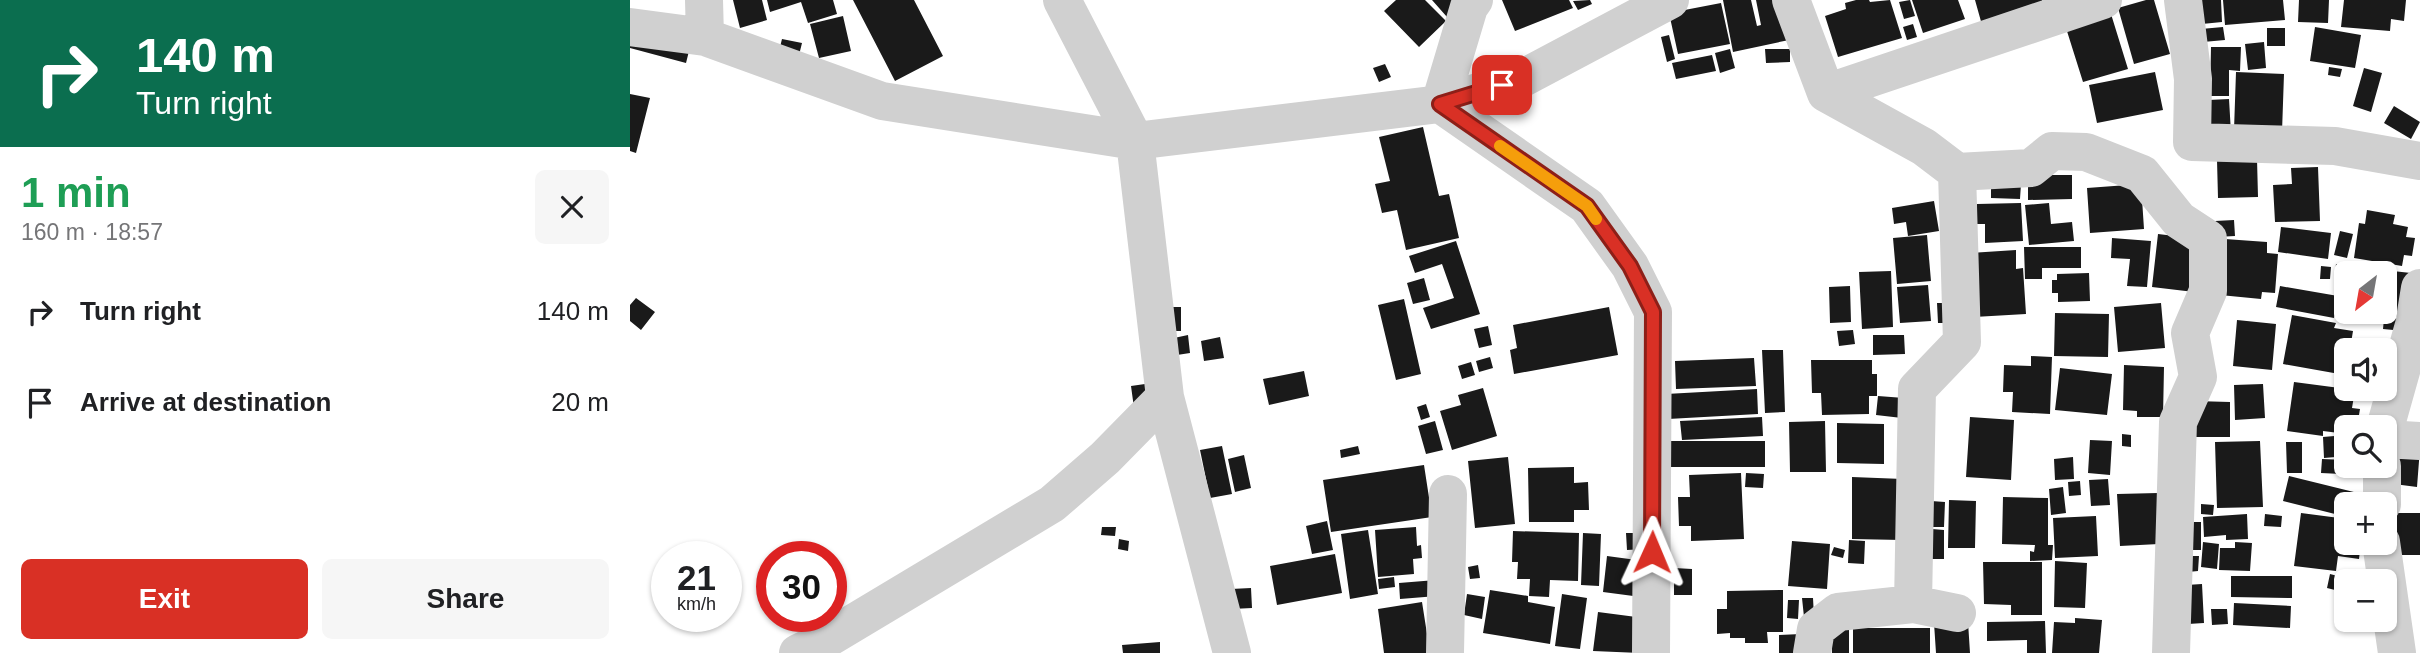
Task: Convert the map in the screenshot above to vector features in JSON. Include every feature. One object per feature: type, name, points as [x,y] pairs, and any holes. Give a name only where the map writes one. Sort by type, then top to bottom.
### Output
[{"type":"street","points":[[1062,0],[1135,141],[1165,397],[1232,653]]},
{"type":"street","points":[[1440,104],[1469,7],[1474,0]]},
{"type":"street","points":[[630,27],[705,18],[882,101],[1135,141],[1440,104],[1522,78],[1670,0]]},
{"type":"street","points":[[1791,0],[1826,93],[1924,147],[1957,173],[1962,342],[1917,389],[1913,604]]},
{"type":"street","points":[[1826,93],[2103,0]]},
{"type":"street","points":[[2183,0],[2193,79],[2192,142],[2334,146],[2420,161]]},
{"type":"street","points":[[1440,104],[1587,206],[1630,266],[1653,312],[1651,653]]},
{"type":"street","points":[[1957,173],[2031,169],[2052,151],[2085,152],[2142,174],[2179,220],[2208,239],[2208,291],[2190,333],[2198,377],[2178,422],[2171,653]]},
{"type":"street","points":[[2389,415],[2414,325],[2420,288]]},
{"type":"street","points":[[798,653],[825,640],[1052,504],[1105,458],[1165,397]]},
{"type":"street","points":[[2397,440],[2420,441]]},
{"type":"street","points":[[1445,653],[1448,494]]},
{"type":"street","points":[[2383,555],[2398,653]]},
{"type":"street","points":[[1812,653],[1816,629],[1838,612],[1913,604],[1957,614]]},
{"type":"building","points":[[733,0],[762,0],[767,20],[740,28]]},
{"type":"building","points":[[767,0],[833,0],[837,14],[808,23],[801,2],[770,12]]},
{"type":"building","points":[[853,0],[914,0],[943,56],[895,81]]},
{"type":"building","points":[[1396,0],[1425,0],[1446,21],[1419,47],[1384,11]]},
{"type":"building","points":[[1432,0],[1458,0],[1447,17]]},
{"type":"building","points":[[1502,0],[1569,0],[1573,8],[1515,31]]},
{"type":"building","points":[[1590,0],[1592,4],[1578,10],[1573,1]]},
{"type":"building","points":[[1723,0],[1751,0],[1757,26],[1761,25],[1756,0],[1780,0],[1789,40],[1733,52]]},
{"type":"building","points":[[1856,0],[1890,0],[1902,38],[1838,57],[1825,16],[1846,9],[1845,3]]},
{"type":"building","points":[[1910,0],[1915,16],[1904,19],[1899,2]]},
{"type":"building","points":[[1912,0],[1958,0],[1965,19],[1923,33]]},
{"type":"building","points":[[1975,0],[2042,0],[2044,5],[1982,25]]},
{"type":"building","points":[[2154,0],[2170,54],[2134,64],[2118,8]]},
{"type":"building","points":[[2200,0],[2221,0],[2222,22],[2202,24]]},
{"type":"building","points":[[2223,0],[2283,0],[2285,20],[2225,25]]},
{"type":"building","points":[[2299,0],[2329,0],[2328,23],[2298,22]]},
{"type":"building","points":[[2344,0],[2406,0],[2404,21],[2391,19],[2390,31],[2341,27]]},
{"type":"building","points":[[1721,3],[1730,44],[1678,54],[1669,13]]},
{"type":"building","points":[[2111,14],[2128,69],[2083,82],[2066,28]]},
{"type":"building","points":[[843,16],[851,51],[819,58],[810,24]]},
{"type":"building","points":[[1913,24],[1917,37],[1907,40],[1903,27]]},
{"type":"building","points":[[2223,27],[2225,40],[2203,42],[2201,29]]},
{"type":"building","points":[[2315,27],[2361,35],[2355,68],[2310,61]]},
{"type":"building","points":[[2267,28],[2285,28],[2285,46],[2267,46]]},
{"type":"building","points":[[630,31],[690,47],[686,63],[630,48]]},
{"type":"building","points":[[1669,35],[1675,59],[1667,62],[1661,37]]},
{"type":"building","points":[[782,39],[802,43],[799,55],[779,51]]},
{"type":"building","points":[[2264,42],[2266,68],[2248,70],[2245,44]]},
{"type":"building","points":[[2211,47],[2241,47],[2240,71],[2229,70],[2229,96],[2210,96]]},
{"type":"building","points":[[1730,49],[1735,68],[1720,73],[1715,53]]},
{"type":"building","points":[[1765,49],[1790,49],[1790,62],[1766,63]]},
{"type":"building","points":[[1712,55],[1716,71],[1676,79],[1672,63]]},
{"type":"building","points":[[1385,64],[1391,77],[1379,82],[1373,68]]},
{"type":"building","points":[[2329,67],[2342,69],[2340,77],[2328,75]]},
{"type":"building","points":[[2364,68],[2382,73],[2371,112],[2353,106]]},
{"type":"building","points":[[2155,72],[2163,110],[2097,123],[2089,85]]},
{"type":"building","points":[[2236,72],[2284,74],[2282,132],[2234,130]]},
{"type":"building","points":[[630,94],[650,98],[636,153],[630,151]]},
{"type":"building","points":[[2229,99],[2231,133],[2210,134],[2208,100]]},
{"type":"building","points":[[2394,106],[2420,122],[2411,139],[2384,123]]},
{"type":"building","points":[[1423,127],[1439,196],[1449,194],[1459,238],[1406,250],[1397,210],[1382,213],[1375,184],[1390,181],[1379,137]]},
{"type":"building","points":[[2257,159],[2258,197],[2218,198],[2217,160]]},
{"type":"building","points":[[2318,167],[2320,221],[2275,222],[2273,185],[2292,184],[2291,168]]},
{"type":"building","points":[[2028,175],[2072,175],[2072,199],[2028,200]]},
{"type":"building","points":[[1991,183],[2021,184],[2020,199],[1991,198]]},
{"type":"building","points":[[2141,184],[2144,229],[2090,233],[2087,188]]},
{"type":"building","points":[[1934,201],[1939,231],[1908,236],[1906,222],[1894,224],[1892,208]]},
{"type":"building","points":[[2021,203],[2023,241],[1985,243],[1985,224],[1977,224],[1977,204]]},
{"type":"building","points":[[2049,203],[2051,224],[2072,222],[2074,241],[2029,245],[2025,205]]},
{"type":"building","points":[[2367,210],[2395,215],[2393,224],[2408,227],[2406,237],[2415,238],[2412,256],[2404,255],[2402,266],[2398,265],[2398,261],[2354,258],[2359,223],[2365,224]]},
{"type":"building","points":[[2234,220],[2235,236],[2216,237],[2215,221]]},
{"type":"building","points":[[2281,227],[2331,233],[2328,259],[2278,252]]},
{"type":"building","points":[[2340,231],[2353,234],[2347,258],[2334,255]]},
{"type":"building","points":[[2158,234],[2200,239],[2194,292],[2152,287]]},
{"type":"building","points":[[1927,235],[1931,281],[1897,284],[1893,238]]},
{"type":"building","points":[[2112,238],[2151,241],[2147,287],[2127,286],[2130,259],[2111,258]]},
{"type":"building","points":[[2225,239],[2267,242],[2267,253],[2278,254],[2275,293],[2262,292],[2261,299],[2220,295]]},
{"type":"building","points":[[1456,241],[1480,314],[1431,329],[1423,308],[1454,298],[1442,264],[1415,273],[1409,256]]},
{"type":"building","points":[[2024,247],[2081,247],[2081,268],[2042,268],[2042,279],[2025,279]]},
{"type":"building","points":[[2016,250],[2016,269],[2023,268],[2026,314],[1974,317],[1970,253]]},
{"type":"building","points":[[2321,266],[2331,267],[2330,279],[2320,279]]},
{"type":"building","points":[[1891,271],[1893,327],[1862,329],[1859,272]]},
{"type":"building","points":[[2398,272],[2411,273],[2404,331],[2383,329],[2384,324],[2398,324]]},
{"type":"building","points":[[2089,273],[2090,301],[2058,302],[2058,293],[2052,293],[2052,280],[2057,280],[2057,274]]},
{"type":"building","points":[[1424,278],[1430,300],[1413,304],[1407,283]]},
{"type":"building","points":[[1928,285],[1931,321],[1900,323],[1897,287]]},
{"type":"building","points":[[1850,286],[1851,322],[1830,323],[1829,287]]},
{"type":"building","points":[[2280,286],[2334,295],[2334,318],[2276,307]]},
{"type":"building","points":[[636,298],[655,312],[641,330],[630,321],[630,305]]},
{"type":"building","points":[[1404,299],[1421,374],[1396,380],[1378,305]]},
{"type":"building","points":[[1937,303],[1955,303],[1955,323],[1938,323]]},
{"type":"building","points":[[2161,303],[2165,348],[2118,352],[2114,307]]},
{"type":"building","points":[[1168,307],[1181,307],[1181,331],[1169,331]]},
{"type":"building","points":[[1609,307],[1618,355],[1514,374],[1510,350],[1517,348],[1513,325]]},
{"type":"building","points":[[2055,313],[2109,314],[2108,357],[2054,356]]},
{"type":"building","points":[[2292,315],[2334,323],[2334,328],[2353,331],[2352,338],[2334,338],[2334,373],[2283,364]]},
{"type":"building","points":[[2237,320],[2276,324],[2272,370],[2233,366]]},
{"type":"building","points":[[1488,326],[1492,345],[1479,348],[1474,329]]},
{"type":"building","points":[[1853,330],[1855,344],[1839,346],[1837,331]]},
{"type":"building","points":[[1188,335],[1190,353],[1177,355],[1174,338]]},
{"type":"building","points":[[1873,335],[1904,335],[1905,354],[1873,355]]},
{"type":"building","points":[[1220,337],[1224,358],[1204,361],[1201,341]]},
{"type":"building","points":[[1762,350],[1783,350],[1785,412],[1765,413]]},
{"type":"building","points":[[2031,356],[2052,357],[2050,414],[2012,412],[2013,392],[2003,392],[2004,365],[2031,366]]},
{"type":"building","points":[[1490,357],[1493,368],[1479,372],[1476,361]]},
{"type":"building","points":[[1754,358],[1756,386],[1676,389],[1675,361]]},
{"type":"building","points":[[1811,360],[1872,360],[1872,374],[1877,374],[1877,396],[1869,396],[1869,414],[1822,415],[1821,393],[1812,393]]},
{"type":"building","points":[[1471,362],[1475,375],[1462,379],[1458,366]]},
{"type":"building","points":[[2124,365],[2164,367],[2163,417],[2137,417],[2137,411],[2123,410]]},
{"type":"building","points":[[2060,368],[2112,374],[2107,415],[2055,410]]},
{"type":"building","points":[[1304,371],[1309,396],[1269,405],[1263,379]]},
{"type":"building","points":[[2294,382],[2334,387],[2334,401],[2353,401],[2352,408],[2360,409],[2359,415],[2334,415],[2334,432],[2323,431],[2323,436],[2287,431]]},
{"type":"building","points":[[1145,384],[1148,406],[1134,408],[1131,386]]},
{"type":"building","points":[[2263,384],[2265,418],[2235,420],[2234,385]]},
{"type":"building","points":[[1483,388],[1497,436],[1452,450],[1440,411],[1461,405],[1458,395]]},
{"type":"building","points":[[1757,389],[1758,414],[1668,419],[1666,394]]},
{"type":"building","points":[[1878,396],[1904,398],[1902,418],[1876,415]]},
{"type":"building","points":[[2195,401],[2230,402],[2230,437],[2195,437]]},
{"type":"building","points":[[1426,404],[1430,417],[1421,420],[1417,407]]},
{"type":"building","points":[[1762,417],[1763,436],[1682,440],[1680,421]]},
{"type":"building","points":[[1970,417],[2014,420],[2011,480],[1966,477]]},
{"type":"building","points":[[1435,421],[1443,450],[1426,454],[1418,426]]},
{"type":"building","points":[[1825,421],[1826,472],[1790,472],[1789,422]]},
{"type":"building","points":[[1837,423],[1884,424],[1884,464],[1837,463]]},
{"type":"building","points":[[2122,434],[2131,435],[2131,447],[2122,446]]},
{"type":"building","points":[[2334,436],[2334,457],[2324,458],[2323,437]]},
{"type":"building","points":[[2090,440],[2112,441],[2110,475],[2088,473]]},
{"type":"building","points":[[1670,441],[1765,441],[1765,467],[1670,467]]},
{"type":"building","points":[[2260,441],[2263,507],[2217,508],[2215,442]]},
{"type":"building","points":[[2286,442],[2302,442],[2302,473],[2287,473]]},
{"type":"building","points":[[2399,445],[2420,448],[2417,487],[2394,484],[2397,478]]},
{"type":"building","points":[[1222,446],[1232,494],[1210,498],[1200,450]]},
{"type":"building","points":[[1358,446],[1360,454],[1341,458],[1340,450]]},
{"type":"building","points":[[1244,455],[1251,488],[1235,492],[1228,459]]},
{"type":"building","points":[[1508,457],[1515,524],[1475,528],[1468,461]]},
{"type":"building","points":[[2073,457],[2074,479],[2055,480],[2054,459]]},
{"type":"building","points":[[2322,459],[2334,459],[2334,474],[2321,473]]},
{"type":"building","points":[[1424,465],[1432,517],[1331,532],[1323,480]]},
{"type":"building","points":[[1574,467],[1574,483],[1588,482],[1589,510],[1574,510],[1574,522],[1529,522],[1528,468]]},
{"type":"building","points":[[1741,473],[1744,539],[1691,541],[1691,526],[1679,526],[1678,497],[1690,497],[1689,475]]},
{"type":"building","points":[[1746,473],[1764,474],[1763,488],[1745,487]]},
{"type":"building","points":[[2289,476],[2354,492],[2334,492],[2334,514],[2283,501]]},
{"type":"building","points":[[1852,477],[1903,479],[1902,540],[1852,539]]},
{"type":"building","points":[[2108,479],[2110,505],[2091,506],[2089,480]]},
{"type":"building","points":[[2080,481],[2081,495],[2069,496],[2068,482]]},
{"type":"building","points":[[2063,487],[2066,513],[2051,515],[2049,489]]},
{"type":"building","points":[[2158,493],[2159,544],[2120,546],[2117,494]]},
{"type":"building","points":[[2003,497],[2048,498],[2048,545],[2053,545],[2052,560],[2030,561],[2030,551],[2034,552],[2035,545],[2002,544]]},
{"type":"building","points":[[1949,500],[1976,501],[1975,548],[1948,548]]},
{"type":"building","points":[[1931,501],[1945,502],[1944,527],[1930,527]]},
{"type":"building","points":[[2201,504],[2214,505],[2213,515],[2201,514]]},
{"type":"building","points":[[2301,513],[2334,517],[2334,555],[2359,555],[2359,559],[2338,556],[2334,571],[2294,566]]},
{"type":"building","points":[[2397,513],[2420,513],[2420,555],[2397,555]]},
{"type":"building","points":[[2247,514],[2248,539],[2226,540],[2226,535],[2204,537],[2203,517]]},
{"type":"building","points":[[2265,514],[2282,516],[2281,527],[2264,526]]},
{"type":"building","points":[[2096,516],[2098,556],[2055,558],[2053,518]]},
{"type":"building","points":[[1327,521],[1333,550],[1312,554],[1306,526]]},
{"type":"building","points":[[2187,522],[2201,522],[2201,550],[2187,550]]},
{"type":"building","points":[[1102,527],[1116,527],[1115,536],[1101,535]]},
{"type":"building","points":[[1416,527],[1417,546],[1421,545],[1422,558],[1413,559],[1414,574],[1378,577],[1375,530]]},
{"type":"building","points":[[1932,529],[1944,530],[1944,559],[1931,559]]},
{"type":"building","points":[[1368,530],[1378,594],[1350,599],[1341,534]]},
{"type":"building","points":[[1513,531],[1579,533],[1578,581],[1550,580],[1549,597],[1529,596],[1530,579],[1517,579],[1518,562],[1512,562]]},
{"type":"building","points":[[1583,533],[1601,534],[1599,586],[1581,585]]},
{"type":"building","points":[[1626,533],[1644,533],[1644,549],[1627,550]]},
{"type":"building","points":[[1119,539],[1129,541],[1128,551],[1118,549]]},
{"type":"building","points":[[1849,540],[1865,541],[1864,564],[1848,563]]},
{"type":"building","points":[[1792,541],[1830,544],[1827,589],[1788,586]]},
{"type":"building","points":[[2203,542],[2219,544],[2217,569],[2201,567]]},
{"type":"building","points":[[2235,542],[2252,543],[2250,571],[2219,570],[2220,548],[2235,548]]},
{"type":"building","points":[[1834,547],[1845,550],[1843,558],[1831,555]]},
{"type":"building","points":[[1335,554],[1342,593],[1277,605],[1270,566]]},
{"type":"building","points":[[1607,556],[1644,561],[1641,597],[1603,592]]},
{"type":"building","points":[[2188,556],[2199,556],[2198,571],[2188,572]]},
{"type":"building","points":[[2055,561],[2087,563],[2085,608],[2054,607]]},
{"type":"building","points":[[1983,562],[2042,562],[2042,615],[2011,615],[2011,605],[1984,604]]},
{"type":"building","points":[[1478,565],[1480,578],[1470,579],[1468,567]]},
{"type":"building","points":[[1674,568],[1692,569],[1692,595],[1674,595]]},
{"type":"building","points":[[2330,574],[2334,575],[2334,590],[2327,588]]},
{"type":"building","points":[[2231,576],[2292,576],[2292,598],[2231,597]]},
{"type":"building","points":[[1394,577],[1395,587],[1379,589],[1378,579]]},
{"type":"building","points":[[1436,580],[1437,596],[1400,599],[1399,583]]},
{"type":"building","points":[[2202,584],[2204,623],[2188,624],[2186,585]]},
{"type":"building","points":[[1251,588],[1252,608],[1232,609],[1231,589]]},
{"type":"building","points":[[1490,590],[1528,596],[1528,602],[1555,607],[1550,644],[1483,633]]},
{"type":"building","points":[[1783,590],[1783,632],[1767,632],[1768,643],[1745,643],[1745,638],[1730,638],[1730,633],[1717,634],[1717,609],[1727,609],[1727,591]]},
{"type":"building","points":[[1467,594],[1485,597],[1482,619],[1464,615]]},
{"type":"building","points":[[1562,594],[1587,598],[1580,649],[1555,646]]},
{"type":"building","points":[[1802,598],[1813,598],[1814,617],[1804,617]]},
{"type":"building","points":[[1788,600],[1799,600],[1798,619],[1787,618]]},
{"type":"building","points":[[1422,602],[1430,653],[1384,653],[1378,609]]},
{"type":"building","points":[[2234,603],[2291,606],[2290,628],[2233,625]]},
{"type":"building","points":[[2211,609],[2227,609],[2228,624],[2212,625]]},
{"type":"building","points":[[1598,612],[1644,618],[1640,653],[1593,651]]},
{"type":"building","points":[[2075,618],[2102,620],[2099,653],[2052,653],[2054,622],[2075,623]]},
{"type":"building","points":[[2045,621],[2046,653],[2027,653],[2027,640],[1987,641],[1987,622]]},
{"type":"building","points":[[1968,622],[1970,653],[1936,653],[1934,623]]},
{"type":"building","points":[[1832,628],[1849,628],[1849,653],[1832,653]]},
{"type":"building","points":[[1853,628],[1930,628],[1930,653],[1853,653]]},
{"type":"building","points":[[1801,634],[1801,653],[1779,653],[1779,635]]},
{"type":"building","points":[[1160,642],[1160,653],[1123,653],[1122,645]]},
{"type":"slow traffic","points":[[1500,146],[1587,206],[1596,219]]},
{"type":"route","points":[[1502,85],[1440,104],[1587,206],[1630,266],[1653,312],[1652,552]]}]
